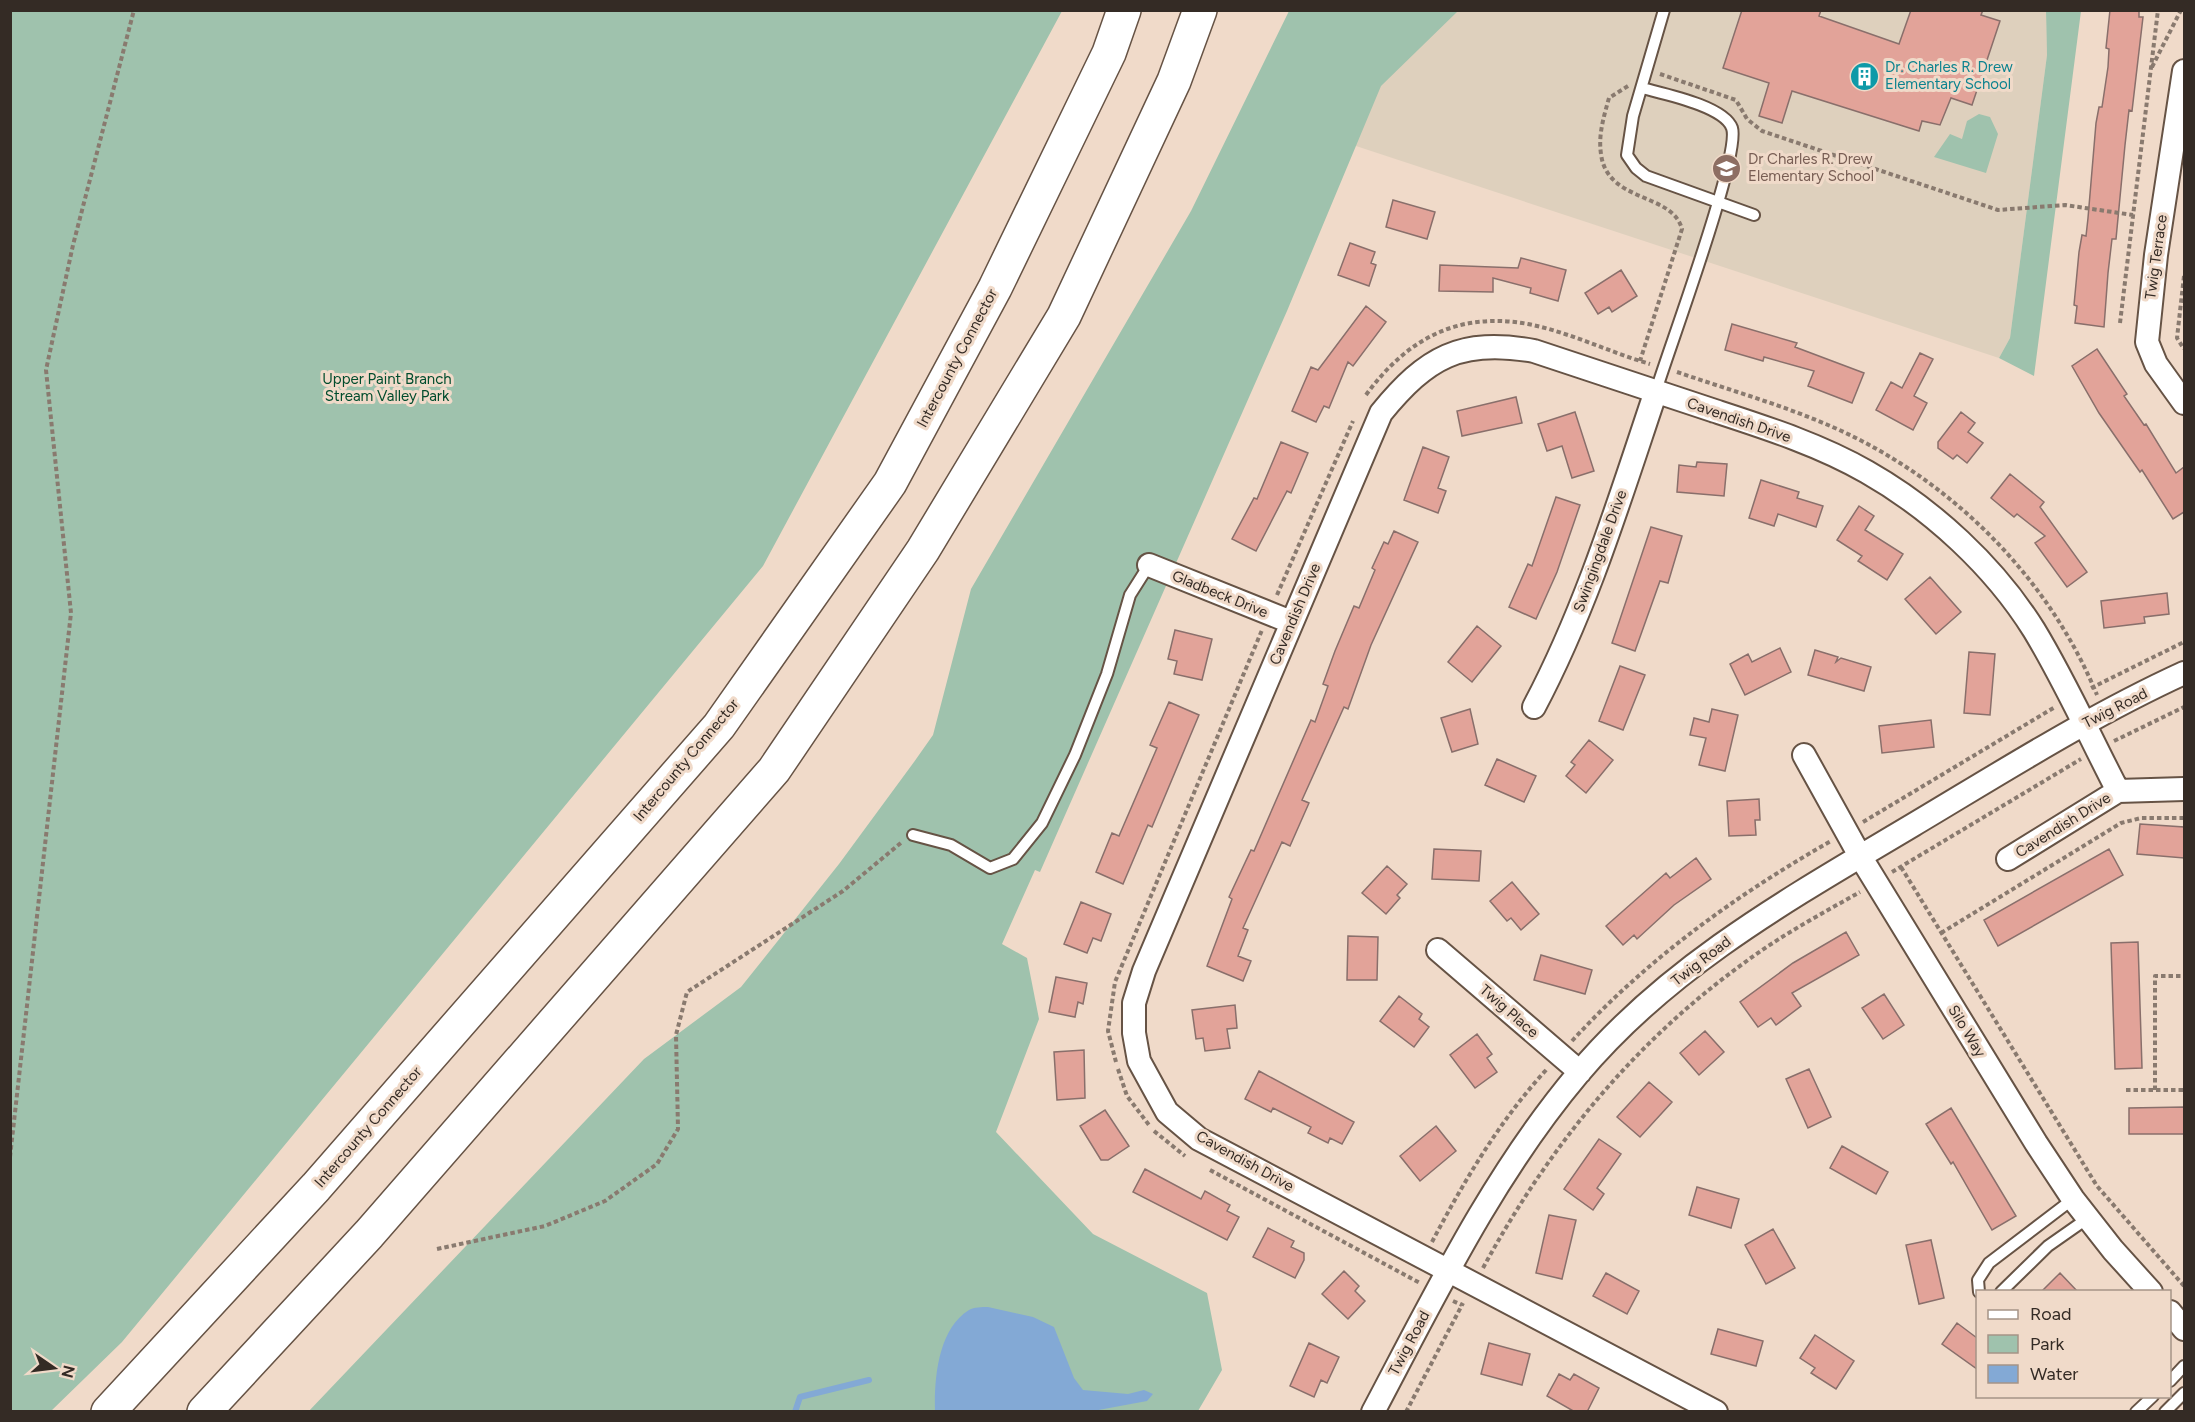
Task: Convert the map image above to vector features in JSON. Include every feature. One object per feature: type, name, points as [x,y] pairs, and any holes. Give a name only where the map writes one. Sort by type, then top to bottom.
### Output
[{"type":"highway","name":"Intercounty Connector","points":[[108,1412],[316,1187],[719,726],[890,483],[995,288],[1109,53],[1124,10]]},
{"type":"highway","points":[[204,1412],[369,1234],[774,770],[923,550],[1064,316],[1174,81],[1200,10]]},
{"type":"street","name":"Twig Terrace","points":[[2184,71],[2147,342],[2156,363],[2184,403]]},
{"type":"street","name":"Cavendish Drive","points":[[1716,1412],[1199,1139],[1167,1112],[1139,1061],[1134,1033],[1134,1003],[1144,971],[1381,413],[1402,387],[1425,366],[1452,353],[1483,346],[1513,347],[1534,351],[1656,391],[1816,447],[1867,471],[1912,501],[1958,539],[2001,587],[2033,628],[2084,723],[2106,745],[2118,790]]},
{"type":"street","name":"Swingingdale Drive","points":[[1534,706],[1557,664],[1588,589],[1656,391]]},
{"type":"street","name":"Gladbeck Drive","points":[[1149,565],[1291,622]]},
{"type":"street","name":"Twig Road","points":[[1373,1412],[1507,1166],[1580,1072],[1647,1004],[1688,969],[1738,932],[1860,856],[2084,723],[2184,673]]},
{"type":"street","name":"Silo Way","points":[[1804,755],[1860,856],[2073,1199],[2149,1290]]},
{"type":"street","name":"Cavendish Drive","points":[[2008,859],[2118,790],[2184,789]]},
{"type":"street","name":"Twig Place","points":[[1438,950],[1580,1072]]},
{"type":"street","points":[[2171,1314],[2184,1329]]},
{"type":"lane","points":[[1664,10],[1633,116],[1627,155],[1636,168],[1646,176],[1717,204],[1754,215]]},
{"type":"lane","points":[[1643,84],[1721,115],[1731,128],[1733,145],[1717,204],[1656,391]]},
{"type":"lane","points":[[913,835],[951,845],[990,868],[1013,860],[1042,823],[1075,754],[1107,674],[1130,595],[1149,565]]},
{"type":"lane","points":[[1979,1290],[1978,1280],[1989,1263],[2073,1199]]},
{"type":"lane","points":[[2003,1290],[2048,1246],[2088,1218]]},
{"type":"lane","points":[[2171,1379],[2184,1365]]},
{"type":"lane","points":[[2165,1412],[2184,1393]]},
{"type":"lane","points":[[2136,1412],[2151,1398]]},
{"type":"path","points":[[10,1157],[71,613],[46,370],[73,245],[134,10]]},
{"type":"path","points":[[2120,323],[2158,10]]},
{"type":"path","points":[[2150,70],[2181,10]]},
{"type":"path","points":[[1640,361],[1682,229],[1679,218],[1670,210],[1621,188],[1608,172],[1601,156],[1600,138],[1609,98],[1618,90],[1643,84],[1661,74],[1736,100],[1747,119],[1762,132],[1998,210],[2066,205],[2133,215]]},
{"type":"path","points":[[2184,276],[2177,338],[2184,349]]},
{"type":"path","points":[[1362,402],[1386,368],[1409,349],[1436,333],[1464,325],[1494,322],[1527,324],[1663,367],[1812,419],[1851,436],[1922,478],[1960,507],[2014,560],[2049,609],[2078,656],[2104,714],[2106,745]]},
{"type":"path","points":[[1186,1157],[1151,1128],[1127,1096],[1108,1031],[1115,982],[1269,614],[1357,412]]},
{"type":"path","points":[[1406,1412],[1462,1305],[1522,1199],[1562,1141],[1593,1102],[1645,1047],[1689,1006],[1744,963],[2049,777],[2106,745],[2184,707]]},
{"type":"path","points":[[1941,933],[2121,823],[2141,818],[2184,818]]},
{"type":"path","points":[[437,1249],[544,1226],[605,1201],[657,1164],[678,1130],[676,1035],[687,992],[843,891],[893,848],[913,835]]},
{"type":"path","points":[[1902,867],[2097,1186],[2184,1287]]},
{"type":"path","points":[[2156,1090],[2155,976],[2184,976]]},
{"type":"path","points":[[2126,1090],[2184,1090]]},
{"type":"path","points":[[1207,1169],[1462,1305]]},
{"type":"shaded area","name":"Dr Charles R. Drew Elementary School","points":[[1435,11],[2046,11],[2047,55],[2010,338],[1999,358],[1353,145],[1371,80]]},
{"type":"green space","name":"Upper Paint Branch Stream Valley Park","points":[[10,11],[1062,11],[763,566],[122,1342],[50,1412],[10,1411]]},
{"type":"green space","points":[[1289,11],[1458,11],[1381,86],[1287,311],[1040,872],[1035,870],[1002,944],[1027,958],[1039,1019],[996,1132],[1093,1234],[1207,1293],[1222,1370],[1198,1411],[308,1412],[644,1059],[741,987],[839,864],[933,735],[971,589],[1191,211]]},
{"type":"green space","points":[[2046,11],[2081,11],[2034,376],[1999,358],[2010,338],[2047,55]]},
{"type":"green space","points":[[1979,114],[1990,117],[1998,134],[1986,173],[1934,157],[1950,134],[1962,139],[1967,121]]},
{"type":"water","points":[[988,1307],[1033,1317],[1054,1327],[1074,1378],[1083,1390],[1128,1394],[1144,1390],[1153,1394],[1147,1401],[1093,1411],[935,1411],[937,1370],[950,1329],[969,1310]]},
{"type":"building","name":"Dr. Charles R. Drew Elementary School","points":[[1742,10],[1821,10],[1819,16],[1899,44],[1911,10],[1983,10],[1981,15],[2000,21],[1972,105],[1951,98],[1940,125],[1922,121],[1919,131],[1792,91],[1782,123],[1759,116],[1769,83],[1723,68]]},
{"type":"building","points":[[2110,10],[2139,10],[2139,17],[2143,17],[2132,111],[2129,110],[2116,239],[2112,239],[2104,327],[2075,323],[2077,306],[2074,305],[2079,252],[2082,235],[2086,236],[2096,123],[2099,107],[2102,107],[2108,67],[2109,49],[2106,48]]},
{"type":"building","points":[[1393,200],[1435,212],[1427,239],[1386,227]]},
{"type":"building","points":[[1350,243],[1375,252],[1371,263],[1376,265],[1369,286],[1338,275]]},
{"type":"building","points":[[1521,258],[1566,270],[1558,301],[1530,293],[1531,288],[1493,278],[1493,292],[1439,291],[1440,265],[1518,268]]},
{"type":"building","points":[[1621,270],[1637,296],[1612,312],[1609,307],[1598,314],[1585,293]]},
{"type":"building","points":[[1366,306],[1386,322],[1353,366],[1348,362],[1329,408],[1324,406],[1316,422],[1292,411],[1311,367],[1318,370]]},
{"type":"building","points":[[1732,324],[1797,343],[1795,347],[1864,373],[1852,403],[1808,386],[1814,371],[1764,357],[1763,361],[1725,350]]},
{"type":"building","points":[[2097,349],[2127,394],[2124,396],[2144,425],[2146,424],[2176,473],[2184,467],[2184,512],[2173,519],[2142,470],[2140,472],[2099,413],[2072,366]]},
{"type":"building","points":[[1920,353],[1933,359],[1914,396],[1927,403],[1913,430],[1876,410],[1891,382],[1902,388]]},
{"type":"building","points":[[1516,397],[1522,423],[1462,436],[1457,411]]},
{"type":"building","points":[[1575,412],[1594,471],[1572,478],[1562,446],[1547,451],[1538,424]]},
{"type":"building","points":[[1961,412],[1975,423],[1968,432],[1983,443],[1967,463],[1957,455],[1953,459],[1938,448],[1938,442]]},
{"type":"building","points":[[1281,442],[1308,453],[1291,493],[1287,491],[1256,551],[1232,539],[1254,498],[1257,499]]},
{"type":"building","points":[[1423,447],[1449,457],[1438,488],[1446,491],[1438,513],[1404,500]]},
{"type":"building","points":[[1697,462],[1727,464],[1724,496],[1677,492],[1679,465],[1696,467]]},
{"type":"building","points":[[2010,474],[2044,502],[2040,507],[2087,572],[2067,587],[2035,543],[2045,536],[2017,514],[2014,517],[1991,498]]},
{"type":"building","points":[[1761,480],[1799,492],[1797,498],[1823,506],[1816,527],[1778,514],[1774,526],[1749,518]]},
{"type":"building","points":[[1556,497],[1580,505],[1557,572],[1536,619],[1509,607],[1528,564],[1532,566]]},
{"type":"building","points":[[1859,506],[1874,516],[1865,530],[1903,554],[1887,580],[1858,561],[1862,556],[1837,540]]},
{"type":"building","points":[[1651,527],[1682,536],[1668,583],[1660,581],[1635,651],[1612,643]]},
{"type":"building","points":[[1394,531],[1418,542],[1371,645],[1348,709],[1344,707],[1302,800],[1309,803],[1290,846],[1282,842],[1243,928],[1248,930],[1238,956],[1251,961],[1243,981],[1207,966],[1232,899],[1229,897],[1251,850],[1254,851],[1311,720],[1315,722],[1328,686],[1323,684],[1335,651],[1354,606],[1359,608],[1375,570],[1372,568],[1384,542],[1388,544]]},
{"type":"building","points":[[1930,577],[1961,612],[1936,634],[1905,599]]},
{"type":"building","points":[[2167,593],[2169,614],[2144,617],[2145,623],[2104,628],[2101,601]]},
{"type":"building","points":[[1477,626],[1501,646],[1472,682],[1448,662]]},
{"type":"building","points":[[1175,630],[1212,639],[1202,680],[1174,674],[1177,661],[1168,659]]},
{"type":"building","points":[[1780,648],[1791,672],[1745,695],[1730,664],[1748,654],[1752,662]]},
{"type":"building","points":[[1815,650],[1838,657],[1836,662],[1841,658],[1871,667],[1864,691],[1808,675]]},
{"type":"building","points":[[1969,652],[1995,654],[1990,715],[1964,713]]},
{"type":"building","points":[[1620,666],[1645,675],[1623,730],[1599,721]]},
{"type":"building","points":[[1169,702],[1199,715],[1152,827],[1148,825],[1123,884],[1096,872],[1112,833],[1119,836],[1157,748],[1150,745]]},
{"type":"building","points":[[1470,709],[1478,744],[1452,752],[1441,718]]},
{"type":"building","points":[[1712,709],[1738,715],[1725,771],[1699,765],[1706,738],[1690,735],[1694,718],[1709,722]]},
{"type":"building","points":[[1931,720],[1934,747],[1882,753],[1879,726]]},
{"type":"building","points":[[1589,740],[1613,760],[1586,793],[1566,776],[1575,765],[1571,762]]},
{"type":"building","points":[[1497,759],[1536,776],[1524,802],[1485,785]]},
{"type":"building","points":[[1759,799],[1760,820],[1755,820],[1756,835],[1729,836],[1727,801]]},
{"type":"building","points":[[2140,824],[2184,827],[2184,858],[2137,854]]},
{"type":"building","points":[[1434,849],[1481,851],[1479,881],[1432,879]]},
{"type":"building","points":[[2109,849],[2123,875],[1998,946],[1984,920]]},
{"type":"building","points":[[1696,858],[1711,879],[1674,905],[1637,939],[1634,935],[1623,945],[1606,926],[1666,873],[1670,878]]},
{"type":"building","points":[[1387,866],[1407,884],[1397,895],[1400,898],[1386,914],[1362,893]]},
{"type":"building","points":[[1512,882],[1539,914],[1521,930],[1511,918],[1507,921],[1490,901]]},
{"type":"building","points":[[1081,902],[1111,914],[1101,941],[1093,938],[1087,953],[1064,944]]},
{"type":"building","points":[[1846,932],[1859,955],[1792,993],[1801,1006],[1776,1025],[1771,1018],[1758,1027],[1740,1002],[1793,963]]},
{"type":"building","points":[[1348,936],[1378,937],[1377,980],[1347,980]]},
{"type":"building","points":[[2138,942],[2142,1068],[2115,1069],[2111,943]]},
{"type":"building","points":[[1541,955],[1592,970],[1585,994],[1534,980]]},
{"type":"building","points":[[1056,977],[1087,983],[1083,1004],[1078,1002],[1075,1017],[1049,1012]]},
{"type":"building","points":[[1884,994],[1904,1025],[1883,1039],[1862,1008]]},
{"type":"building","points":[[1399,996],[1422,1014],[1419,1019],[1429,1027],[1414,1047],[1380,1021]]},
{"type":"building","points":[[1235,1005],[1237,1028],[1227,1029],[1230,1048],[1205,1051],[1203,1038],[1196,1039],[1192,1010]]},
{"type":"building","points":[[1705,1031],[1724,1052],[1699,1075],[1680,1053]]},
{"type":"building","points":[[1477,1034],[1492,1054],[1487,1058],[1497,1072],[1475,1088],[1450,1055]]},
{"type":"building","points":[[1084,1050],[1085,1098],[1057,1100],[1054,1052]]},
{"type":"building","points":[[1809,1069],[1831,1117],[1808,1128],[1786,1079]]},
{"type":"building","points":[[1259,1071],[1354,1122],[1342,1144],[1330,1138],[1328,1143],[1308,1133],[1311,1127],[1273,1108],[1271,1112],[1245,1099]]},
{"type":"building","points":[[1649,1082],[1672,1102],[1640,1137],[1617,1117]]},
{"type":"building","points":[[2184,1107],[2184,1134],[2129,1134],[2129,1108]]},
{"type":"building","points":[[1951,1108],[2016,1216],[1992,1230],[1953,1162],[1951,1164],[1926,1124]]},
{"type":"building","points":[[1105,1110],[1129,1146],[1108,1160],[1101,1160],[1080,1126]]},
{"type":"building","points":[[1436,1126],[1456,1151],[1420,1181],[1400,1156]]},
{"type":"building","points":[[1599,1139],[1621,1154],[1597,1188],[1604,1194],[1593,1210],[1564,1189]]},
{"type":"building","points":[[1842,1146],[1888,1172],[1876,1194],[1830,1168]]},
{"type":"building","points":[[1145,1169],[1201,1199],[1205,1191],[1230,1205],[1227,1211],[1239,1217],[1227,1240],[1133,1192]]},
{"type":"building","points":[[1697,1187],[1739,1199],[1731,1228],[1689,1215]]},
{"type":"building","points":[[1549,1215],[1576,1220],[1562,1279],[1536,1273]]},
{"type":"building","points":[[1268,1228],[1294,1241],[1291,1247],[1304,1253],[1304,1260],[1295,1278],[1253,1257]]},
{"type":"building","points":[[1773,1229],[1795,1268],[1766,1284],[1745,1245]]},
{"type":"building","points":[[1931,1240],[1944,1298],[1919,1304],[1906,1245]]},
{"type":"building","points":[[1344,1271],[1359,1286],[1355,1291],[1365,1301],[1348,1319],[1322,1294]]},
{"type":"building","points":[[1606,1273],[1639,1291],[1627,1314],[1593,1296]]},
{"type":"building","points":[[2060,1273],[2076,1290],[2043,1290]]},
{"type":"building","points":[[1957,1323],[1976,1337],[1976,1368],[1942,1344]]},
{"type":"building","points":[[1718,1329],[1763,1341],[1756,1366],[1711,1354]]},
{"type":"building","points":[[1815,1335],[1854,1361],[1836,1389],[1811,1373],[1815,1368],[1800,1358]]},
{"type":"building","points":[[1309,1343],[1339,1357],[1327,1383],[1321,1380],[1314,1397],[1290,1386]]},
{"type":"building","points":[[1489,1343],[1530,1354],[1522,1385],[1481,1374]]},
{"type":"building","points":[[1559,1374],[1570,1380],[1574,1374],[1599,1388],[1587,1412],[1575,1412],[1547,1396]]},
{"type":"waterway","points":[[795,1412],[800,1397],[869,1380]]},
{"type":"place","name":"Dr. Charles R. Drew Elementary School","points":[[1864,76]]},
{"type":"place","name":"Dr Charles R. Drew Elementary School","points":[[1727,168]]}]
